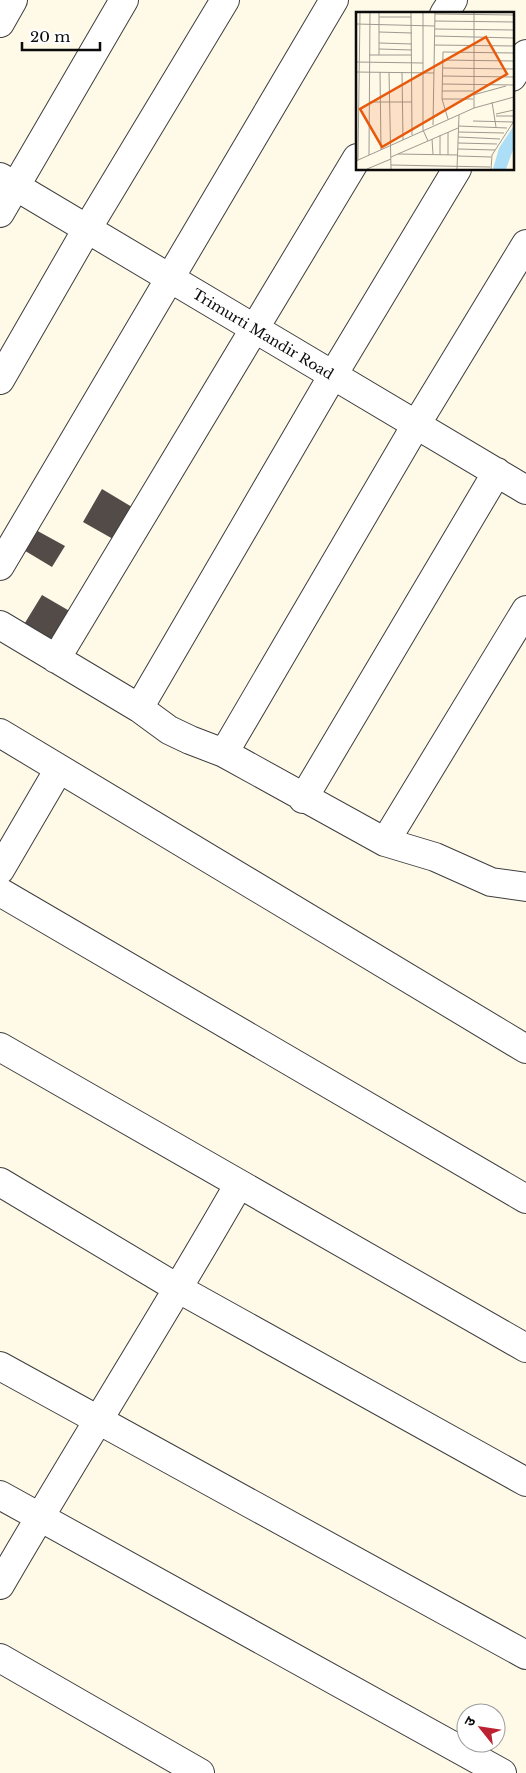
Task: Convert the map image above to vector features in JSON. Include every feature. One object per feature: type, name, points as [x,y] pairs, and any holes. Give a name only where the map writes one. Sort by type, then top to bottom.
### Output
[{"type":"street","points":[[0,23],[14,0]]},
{"type":"street","points":[[0,213],[8,182],[124,0]]},
{"type":"street","points":[[0,380],[86,229],[225,0]]},
{"type":"street","points":[[0,566],[334,0]]},
{"type":"street","points":[[445,12],[453,0]]},
{"type":"street","points":[[514,74],[526,54]]},
{"type":"street","points":[[56,658],[356,160]]},
{"type":"street","points":[[139,708],[333,375],[456,170]]},
{"type":"street","name":"Trimurti Mandir Road","points":[[8,182],[526,490]]},
{"type":"street","points":[[224,753],[416,425],[526,244]]},
{"type":"street","points":[[303,798],[496,472]]},
{"type":"street","points":[[385,842],[526,610]]},
{"type":"street","points":[[0,625],[139,708],[170,730],[224,753],[385,842],[435,856],[491,882],[526,887]]},
{"type":"street","points":[[0,734],[526,1049]]},
{"type":"street","points":[[0,870],[59,769]]},
{"type":"street","points":[[0,892],[526,1199]]},
{"type":"street","points":[[0,1047],[526,1348]]},
{"type":"street","points":[[0,1182],[179,1289],[526,1482]]},
{"type":"street","points":[[0,1585],[179,1289],[239,1184]]},
{"type":"street","points":[[0,1366],[526,1655]]},
{"type":"street","points":[[0,1495],[502,1773]]},
{"type":"street","points":[[0,1658],[200,1773]]},
{"type":"building","points":[[102,489],[132,507],[113,539],[83,522]]},
{"type":"building","points":[[34,529],[65,546],[52,567],[22,549]]},
{"type":"building","points":[[42,595],[73,613],[52,650],[20,631]]}]
